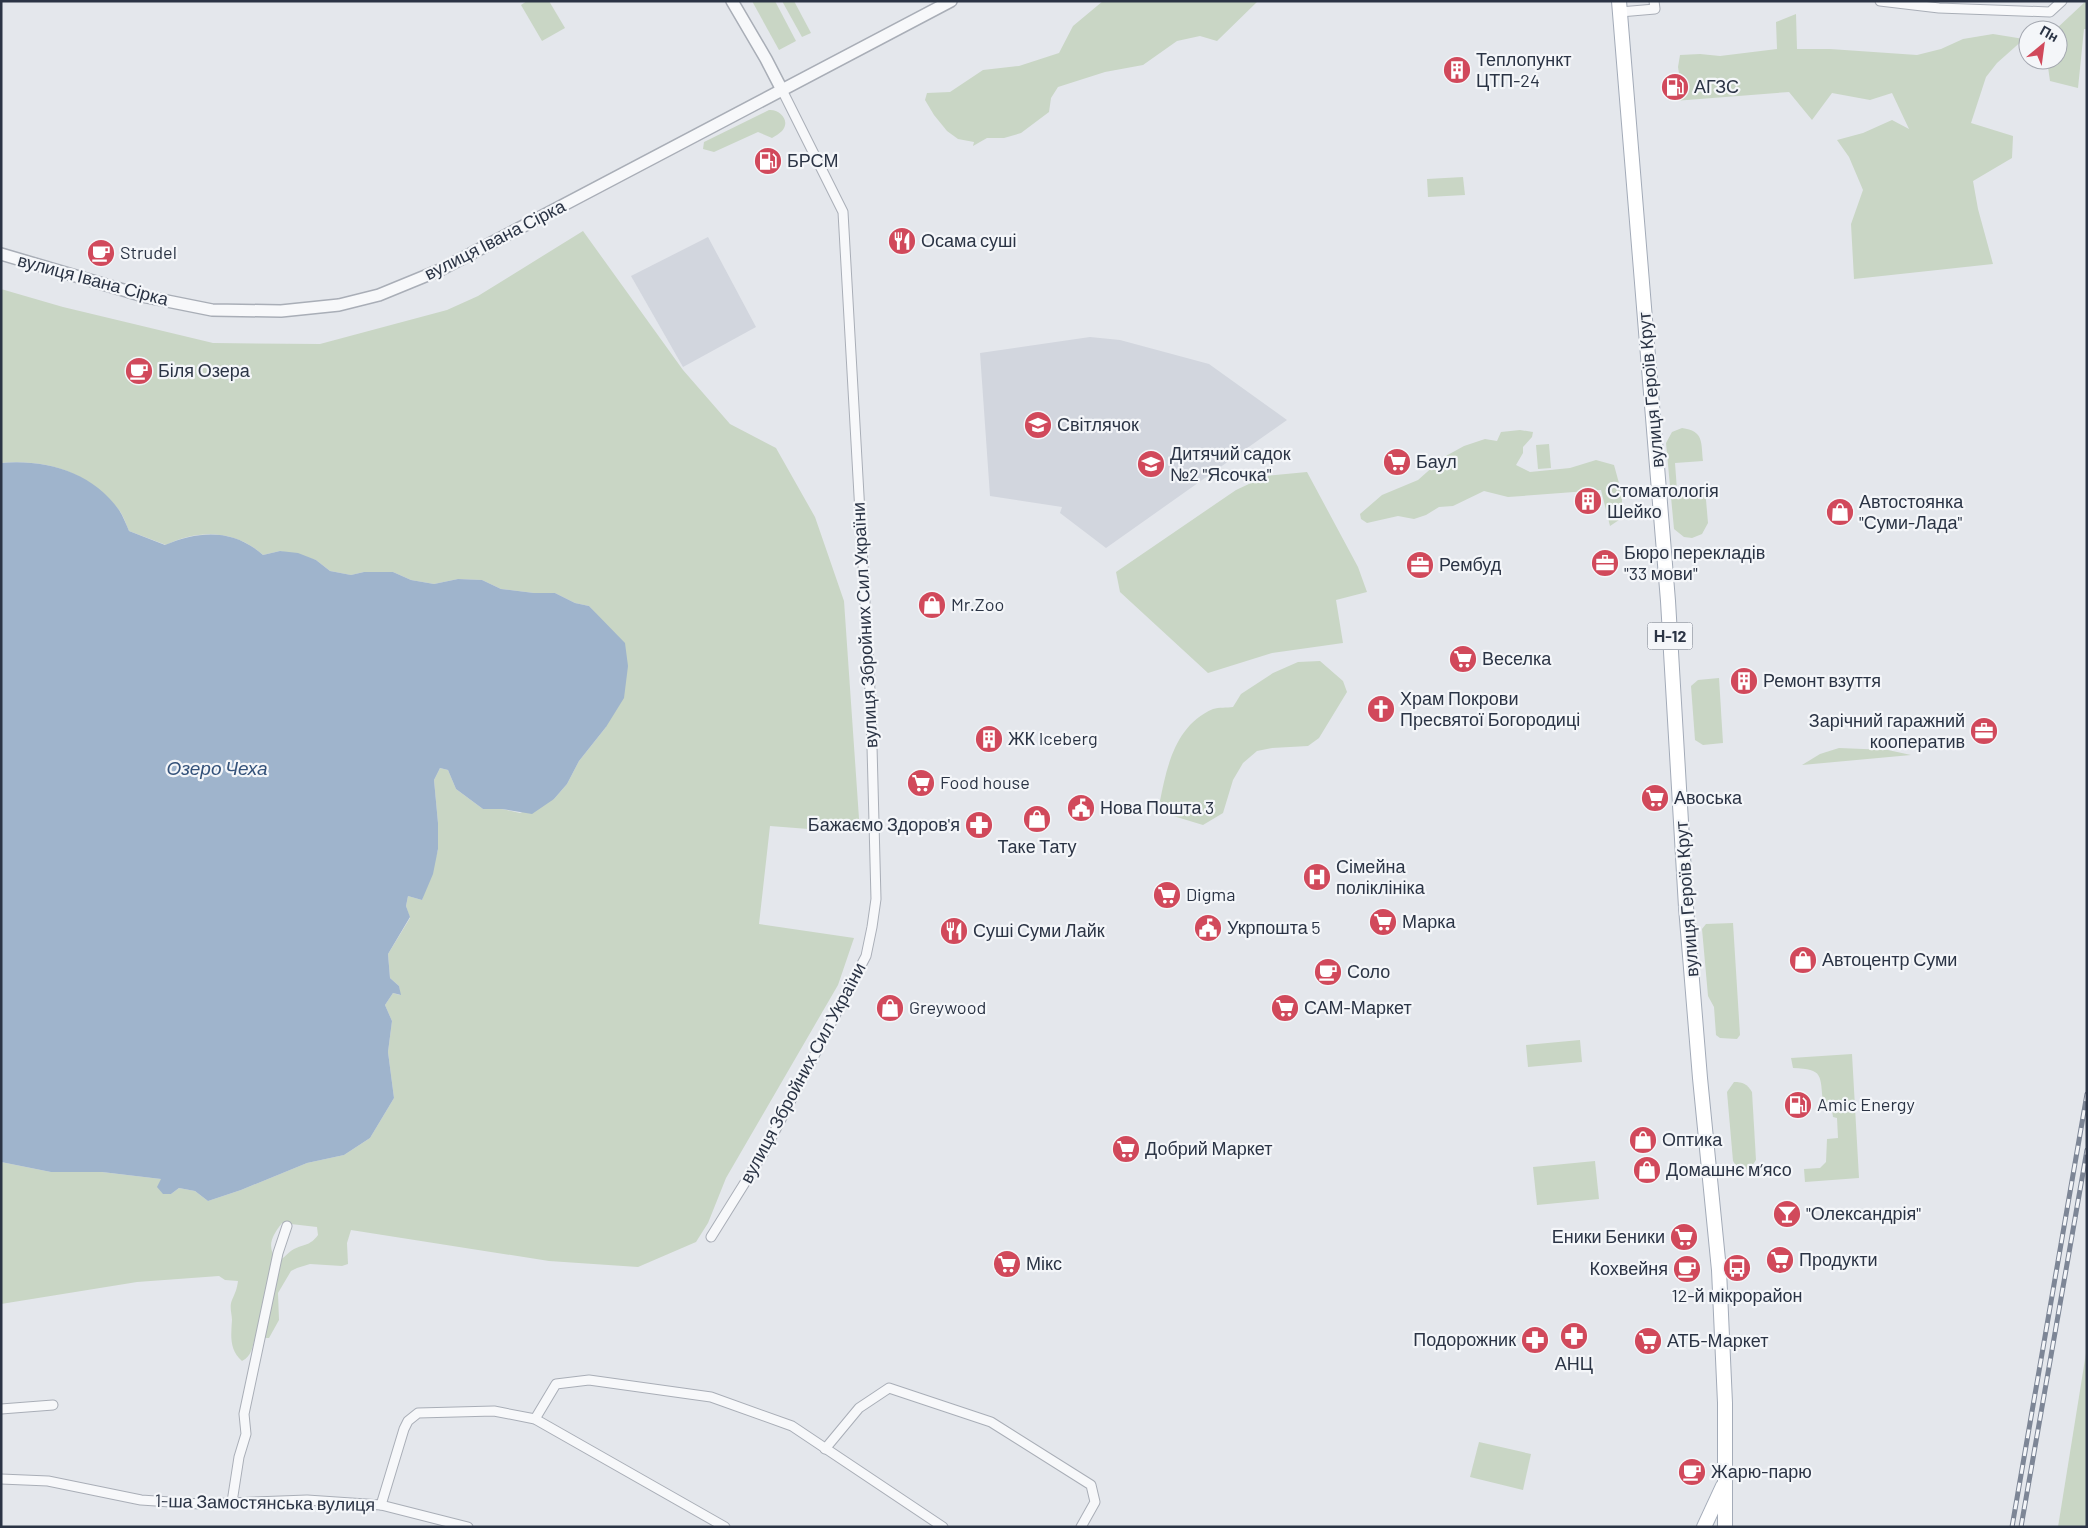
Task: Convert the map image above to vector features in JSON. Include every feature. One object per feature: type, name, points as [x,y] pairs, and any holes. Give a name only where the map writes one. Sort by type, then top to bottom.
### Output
[{"type":"main road","name":"вулиця Героїв Крут","points":[[1620,7],[1668,601],[1686,907],[1700,1078],[1719,1270],[1725,1403],[1725,1527]]},
{"type":"main road","points":[[1704,1527],[1726,1480]]},
{"type":"street","name":"вулиця Збройних Сил України","points":[[711,1236],[764,1152],[866,956],[876,899],[871,708],[843,212],[782,90],[732,1]]},
{"type":"street","name":"вулиця Івана Сірка","points":[[1,254],[147,297],[212,310],[281,311],[339,305],[378,296],[440,270],[950,1]]},
{"type":"street","points":[[1620,7],[1655,9],[1654,1]]},
{"type":"street","points":[[1880,1],[1939,8],[2050,12],[2062,1]]},
{"type":"street","points":[[232,1502],[239,1457],[246,1434],[244,1414],[278,1253],[286,1226]]},
{"type":"street","points":[[534,1419],[556,1384],[589,1380],[712,1397],[792,1426],[943,1527]]},
{"type":"street","points":[[825,1449],[859,1408],[889,1388],[991,1422],[1091,1485],[1095,1502],[1081,1527]]},
{"type":"street","points":[[1,1409],[53,1405]]},
{"type":"street","points":[[382,1505],[408,1421],[418,1413],[494,1411],[534,1419],[725,1527]]},
{"type":"street","name":"1-ша Замостянська вулиця","points":[[1,1479],[48,1481],[141,1500],[200,1504],[307,1500],[382,1505],[468,1527]]},
{"type":"shaded area","points":[[708,237],[756,327],[683,367],[631,276]]},
{"type":"shaded area","points":[[1090,337],[1120,340],[1209,364],[1287,420],[1106,548],[1060,513],[1062,507],[990,496],[980,353]]},
{"type":"green space","points":[[527,1],[549,1],[565,28],[542,41],[521,5]]},
{"type":"green space","points":[[752,1],[775,1],[796,41],[779,50]]},
{"type":"green space","points":[[782,1],[794,1],[811,33],[802,37]]},
{"type":"green space","points":[[1103,1],[1258,1],[1217,41],[1200,36],[1177,41],[1143,65],[1105,72],[1058,87],[1051,98],[1049,112],[1021,133],[1004,138],[987,138],[973,146],[974,142],[958,139],[947,131],[934,115],[925,100],[927,93],[950,92],[983,70],[1019,66],[1059,53],[1073,26]]},
{"type":"green space","points":[[2086,1],[2087,29],[2084,29],[2078,88],[2050,81],[2048,70],[2068,70],[2068,20],[2066,20]]},
{"type":"green space","points":[[1796,14],[1797,49],[1830,49],[1917,55],[1941,49],[1963,39],[1993,34],[2018,38],[2018,44],[1997,63],[1986,77],[1971,123],[2013,136],[2012,158],[1973,181],[1978,209],[1993,264],[1854,279],[1851,224],[1863,190],[1849,157],[1837,140],[1863,133],[1892,120],[1909,129],[1892,93],[1870,100],[1832,93],[1812,120],[1789,92],[1674,101],[1682,92],[1678,67],[1680,55],[1720,56],[1777,49],[1776,22]]},
{"type":"green space","points":[[769,110],[777,111],[785,120],[782,131],[772,138],[758,132],[714,152],[703,149],[704,142]]},
{"type":"green space","points":[[1463,177],[1465,195],[1428,197],[1427,179]]},
{"type":"green space","points":[[583,231],[683,370],[730,424],[776,448],[815,517],[844,601],[860,833],[770,826],[759,924],[854,938],[838,985],[726,1178],[708,1223],[696,1242],[638,1267],[549,1261],[351,1230],[347,1243],[348,1264],[342,1266],[310,1264],[291,1271],[278,1293],[279,1320],[269,1338],[255,1338],[250,1354],[242,1361],[235,1352],[231,1337],[231,1305],[238,1281],[225,1280],[219,1276],[137,1282],[1,1304],[1,1162],[51,1172],[102,1172],[161,1179],[171,1194],[179,1188],[195,1191],[208,1201],[241,1190],[307,1163],[344,1155],[370,1138],[394,1098],[388,1052],[392,1021],[385,1005],[393,993],[400,995],[399,986],[390,978],[388,954],[410,918],[406,906],[408,896],[422,900],[438,850],[438,823],[434,780],[440,768],[448,770],[456,789],[483,809],[502,809],[520,813],[554,799],[567,784],[579,761],[606,727],[605,624],[589,606],[575,603],[555,593],[534,593],[501,589],[482,580],[458,579],[434,584],[411,580],[393,572],[364,572],[351,575],[330,571],[316,560],[280,551],[263,555],[241,541],[216,535],[191,536],[166,545],[129,531],[119,510],[94,486],[80,477],[51,466],[35,463],[1,463],[1,289],[63,307],[213,343],[320,344],[447,310],[478,296]],"holes":[[[282,1223],[317,1227],[318,1235],[312,1241],[294,1249],[277,1261],[271,1246],[275,1232]]]},
{"type":"green space","points":[[1682,428],[1689,429],[1698,435],[1702,448],[1703,461],[1675,463],[1677,490],[1705,488],[1708,523],[1702,534],[1692,538],[1684,537],[1674,529],[1666,443],[1672,432]]},
{"type":"green space","points":[[1520,430],[1533,432],[1532,437],[1523,447],[1523,453],[1516,465],[1530,472],[1570,468],[1596,460],[1614,465],[1622,494],[1622,518],[1610,526],[1601,490],[1508,497],[1484,491],[1453,506],[1439,507],[1426,515],[1414,519],[1398,516],[1367,523],[1361,519],[1360,514],[1382,495],[1418,480],[1444,457],[1464,446],[1485,439],[1497,441],[1501,432]]},
{"type":"green space","points":[[1549,444],[1551,468],[1538,469],[1536,445]]},
{"type":"green space","points":[[1307,472],[1358,567],[1367,592],[1336,600],[1343,643],[1272,653],[1208,673],[1120,592],[1116,572],[1236,490],[1266,476]]},
{"type":"green space","points":[[1320,661],[1343,681],[1347,692],[1319,738],[1308,746],[1272,748],[1257,751],[1243,763],[1233,780],[1223,813],[1203,825],[1170,815],[1160,801],[1163,787],[1175,748],[1190,725],[1200,716],[1213,709],[1233,707],[1241,694],[1273,673],[1298,662]]},
{"type":"green space","points":[[1719,678],[1723,743],[1703,745],[1695,740],[1691,686],[1698,680]]},
{"type":"green space","points":[[1839,748],[1888,750],[1911,755],[1802,765],[1820,754]]},
{"type":"green space","points":[[1733,923],[1740,1035],[1737,1039],[1720,1038],[1716,1035],[1714,1007],[1708,996],[1702,929],[1706,924]]},
{"type":"green space","points":[[1580,1040],[1582,1062],[1528,1067],[1526,1045]]},
{"type":"green space","points":[[1852,1054],[1859,1178],[1805,1182],[1804,1169],[1820,1168],[1826,1162],[1827,1139],[1838,1138],[1837,1118],[1833,1117],[1831,1103],[1823,1103],[1818,1075],[1810,1070],[1793,1068],[1791,1058]]},
{"type":"green space","points":[[1734,1082],[1745,1084],[1752,1092],[1756,1160],[1750,1169],[1740,1168],[1733,1161],[1727,1092]]},
{"type":"green space","points":[[1595,1161],[1599,1199],[1537,1205],[1533,1167]]},
{"type":"green space","points":[[2087,1347],[2087,1527],[2058,1527]]},
{"type":"green space","points":[[1479,1442],[1531,1454],[1523,1490],[1470,1477]]},
{"type":"water","name":"Озеро Чеха","points":[[1,463],[35,463],[51,466],[82,477],[108,497],[120,512],[129,531],[165,545],[178,540],[204,535],[228,536],[252,546],[263,555],[280,551],[298,553],[316,560],[330,571],[351,575],[364,572],[393,572],[411,580],[434,584],[458,579],[482,580],[501,589],[534,593],[555,593],[575,603],[589,606],[625,643],[628,666],[624,698],[606,727],[579,761],[567,784],[554,799],[532,814],[502,809],[483,809],[456,789],[448,770],[440,768],[434,780],[438,823],[438,849],[433,874],[422,900],[408,896],[406,906],[410,917],[388,954],[390,978],[399,986],[401,995],[393,993],[385,1005],[392,1021],[388,1052],[394,1098],[370,1138],[344,1155],[307,1163],[241,1190],[208,1201],[195,1191],[179,1188],[171,1194],[163,1194],[157,1187],[161,1179],[102,1172],[51,1172],[1,1162]]},
{"type":"railway","points":[[2012,1527],[2087,1094]]},
{"type":"railway","points":[[2021,1527],[2087,1150]]},
{"type":"place","name":"Теплопункт ЦТП-24","points":[[1457,70]]},
{"type":"place","name":"АГЗС","points":[[1675,87]]},
{"type":"place","name":"БРСМ","points":[[768,161]]},
{"type":"place","name":"Осама суші","points":[[902,241]]},
{"type":"place","name":"Strudel","points":[[101,253]]},
{"type":"place","name":"Біля Озера","points":[[139,371]]},
{"type":"place","name":"Світлячок","points":[[1038,425]]},
{"type":"place","name":"Баул","points":[[1397,462]]},
{"type":"place","name":"Дитячий садок №2 \"Ясочка\"","points":[[1151,464]]},
{"type":"place","name":"Стоматологія Шейко","points":[[1588,501]]},
{"type":"place","name":"Автостоянка \"Суми-Лада\"","points":[[1840,512]]},
{"type":"place","name":"Бюро перекладів \"33 мови\"","points":[[1605,563]]},
{"type":"place","name":"Рембуд","points":[[1420,565]]},
{"type":"place","name":"Mr.Zoo","points":[[932,605]]},
{"type":"place","name":"Веселка","points":[[1463,659]]},
{"type":"place","name":"Ремонт взуття","points":[[1744,681]]},
{"type":"place","name":"Храм Покрови Пресвятої Богородиці","points":[[1381,709]]},
{"type":"place","name":"Зарічний гаражний кооператив","points":[[1984,731]]},
{"type":"place","name":"ЖК Iceberg","points":[[989,739]]},
{"type":"place","name":"Food house","points":[[921,783]]},
{"type":"place","name":"Авоська","points":[[1655,798]]},
{"type":"place","name":"Нова Пошта 3","points":[[1081,808]]},
{"type":"place","name":"Таке Тату","points":[[1037,819]]},
{"type":"place","name":"Бажаємо Здоров'я","points":[[979,825]]},
{"type":"place","name":"Сімейна поліклініка","points":[[1317,877]]},
{"type":"place","name":"Digma","points":[[1167,895]]},
{"type":"place","name":"Марка","points":[[1383,922]]},
{"type":"place","name":"Укрпошта 5","points":[[1208,928]]},
{"type":"place","name":"Суші Суми Лайк","points":[[954,931]]},
{"type":"place","name":"Автоцентр Суми","points":[[1803,960]]},
{"type":"place","name":"Соло","points":[[1328,972]]},
{"type":"place","name":"Greywood","points":[[890,1008]]},
{"type":"place","name":"САМ-Маркет","points":[[1285,1008]]},
{"type":"place","name":"Amic Energy","points":[[1798,1105]]},
{"type":"place","name":"Оптика","points":[[1643,1140]]},
{"type":"place","name":"Добрий Маркет","points":[[1126,1149]]},
{"type":"place","name":"Домашнє м’ясо","points":[[1647,1170]]},
{"type":"place","name":"\"Олександрія\"","points":[[1787,1214]]},
{"type":"place","name":"Еники Беники","points":[[1684,1237]]},
{"type":"place","name":"Продукти","points":[[1780,1260]]},
{"type":"place","name":"Мікс","points":[[1007,1264]]},
{"type":"place","name":"12-й мікрорайон","points":[[1737,1268]]},
{"type":"place","name":"Кохвейня","points":[[1687,1269]]},
{"type":"place","name":"АНЦ","points":[[1574,1336]]},
{"type":"place","name":"Подорожник","points":[[1535,1340]]},
{"type":"place","name":"АТБ-Маркет","points":[[1648,1341]]},
{"type":"place","name":"Жарю-парю","points":[[1692,1472]]}]
